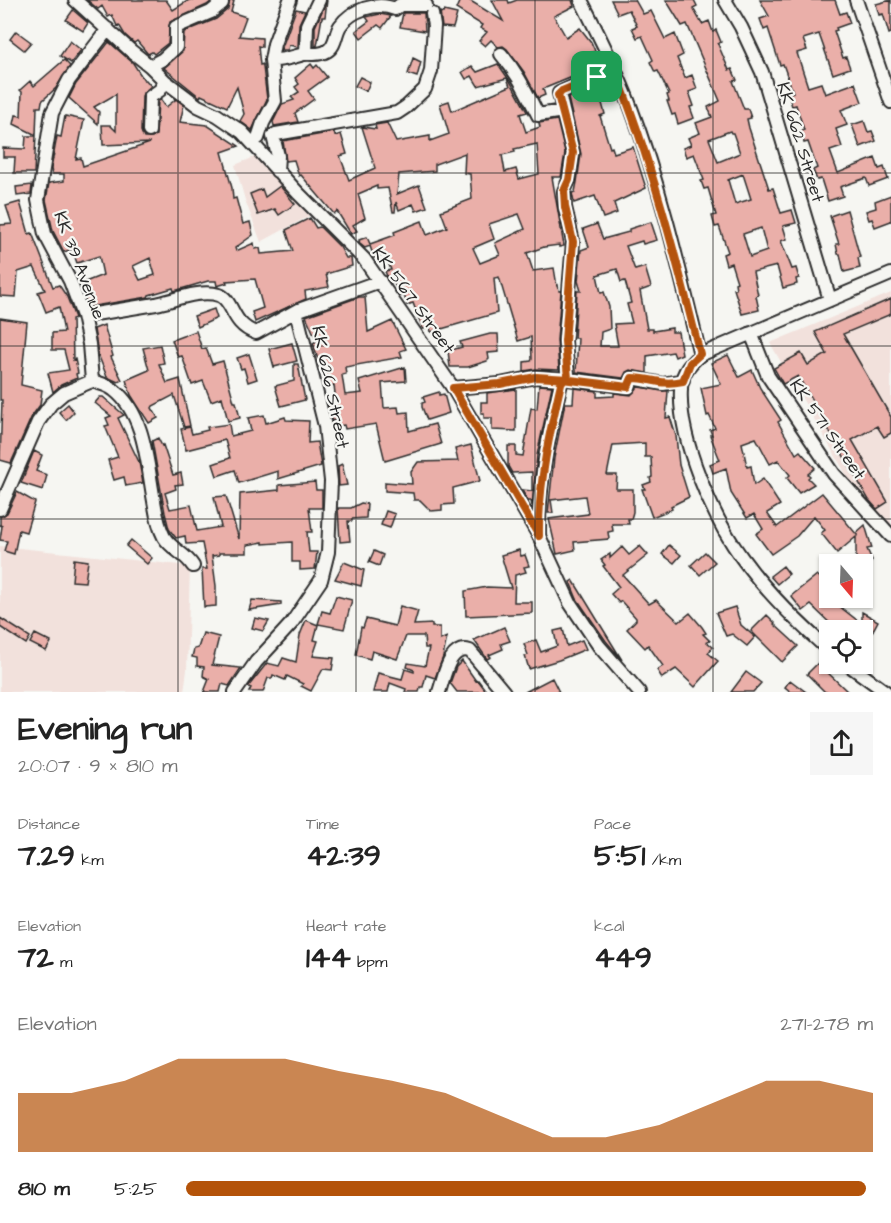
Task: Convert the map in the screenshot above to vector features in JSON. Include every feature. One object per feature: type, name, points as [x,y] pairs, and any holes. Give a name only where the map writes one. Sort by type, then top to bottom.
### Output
[{"type":"street","name":"KK 567 Street","points":[[75,0],[165,81],[242,132],[364,259],[453,388],[539,536],[570,603],[599,646],[639,692]]},
{"type":"street","points":[[252,143],[258,138],[275,101],[271,60],[274,44],[290,0]]},
{"type":"street","points":[[306,54],[307,25],[319,0]]},
{"type":"street","points":[[581,0],[631,109],[675,254],[700,354]]},
{"type":"street","name":"KK 662 Street","points":[[724,0],[741,27],[762,72],[830,300]]},
{"type":"street","points":[[856,0],[891,102]]},
{"type":"street","points":[[150,66],[163,59],[176,47],[176,27],[211,12],[222,3]]},
{"type":"street","points":[[271,60],[291,59],[327,51],[333,46],[340,26],[362,10],[378,5],[395,9],[400,5],[429,10],[434,26],[430,71],[425,89],[415,100],[397,113],[276,134],[273,136],[278,156],[277,171]]},
{"type":"street","name":"KK 39 Avenue","points":[[92,381],[83,316],[70,281],[45,234],[38,200],[52,113],[69,80],[108,29]]},
{"type":"street","points":[[501,54],[512,66],[531,97],[538,115],[563,111]]},
{"type":"street","points":[[539,536],[538,505],[547,444],[565,379],[565,341],[573,242],[564,191],[569,180],[573,153],[559,93],[614,68]]},
{"type":"street","points":[[149,131],[150,97],[160,90],[165,81]]},
{"type":"street","points":[[819,641],[768,591],[741,557],[722,525],[693,461],[682,408],[681,388],[690,363],[700,354],[891,274]]},
{"type":"street","points":[[83,316],[198,294],[218,294],[226,298],[237,321],[247,330],[256,333],[296,311],[380,281]]},
{"type":"street","name":"KK 626 Street","points":[[235,692],[256,662],[291,624],[321,580],[328,552],[331,481],[325,426],[296,311]]},
{"type":"street","name":"KK 571 Street","points":[[750,333],[768,376],[834,474],[891,536]]},
{"type":"street","points":[[453,388],[500,384],[536,377],[614,384],[626,388],[632,378],[663,384],[683,381]]},
{"type":"street","points":[[0,509],[38,422],[51,404],[64,393],[92,381],[112,388],[124,400],[134,416],[143,441],[157,518],[164,537],[189,559],[193,567]]},
{"type":"street","points":[[439,692],[451,658],[458,651],[465,649],[470,651],[504,692]]},
{"type":"street","points":[[860,674],[884,692]]},
{"type":"shaded area","points":[[257,156],[311,215],[261,242],[235,165]]},
{"type":"shaded area","points":[[891,293],[891,526],[885,523],[858,495],[770,343]]},
{"type":"shaded area","points":[[0,546],[190,566],[187,670],[184,692],[0,692]]},
{"type":"building","points":[[87,0],[166,0],[173,10],[189,0],[213,0],[170,22],[168,43],[154,54],[152,52],[148,54],[137,41],[134,43],[125,35],[119,25],[117,26],[112,15],[108,17],[102,6],[98,9]]},
{"type":"building","points":[[230,0],[234,1],[231,12],[246,17],[239,36],[262,38],[262,47],[258,46],[260,65],[263,64],[267,99],[252,130],[240,121],[244,114],[237,87],[227,107],[201,95],[200,97],[164,68],[183,51],[184,32],[216,19],[228,9]]},
{"type":"building","points":[[327,0],[325,17],[322,17],[317,46],[315,46],[315,27]]},
{"type":"building","points":[[460,0],[469,0],[503,21],[492,0],[508,0],[509,3],[517,0],[572,0],[574,6],[554,16],[566,37],[580,28],[591,42],[595,51],[581,57],[587,71],[543,89],[545,95],[538,98],[524,72],[507,49],[503,46],[498,47],[491,40],[485,46],[479,41],[487,32],[480,28],[482,25],[456,9]]},
{"type":"building","points":[[611,0],[635,0],[643,14],[651,11],[665,39],[675,34],[683,55],[677,58],[685,78],[692,75],[697,89],[689,92],[694,106],[690,107],[694,118],[678,124],[667,101],[669,101],[667,95],[669,94],[658,71],[655,72],[650,62],[653,60],[642,36],[637,38],[632,28],[637,26],[629,10],[618,14]]},
{"type":"building","points":[[666,0],[694,0],[697,6],[693,8],[702,24],[709,21],[713,32],[716,30],[721,42],[718,44],[729,70],[732,69],[737,80],[733,81],[744,109],[748,109],[751,118],[747,119],[749,128],[769,189],[773,188],[781,213],[792,210],[796,223],[783,226],[787,239],[781,241],[792,269],[796,268],[799,278],[796,279],[797,284],[783,288],[777,266],[753,272],[759,310],[742,314],[734,289],[736,289],[735,283],[737,282],[731,263],[726,265],[723,254],[728,252],[719,226],[715,227],[712,216],[716,215],[708,188],[704,189],[701,181],[704,180],[694,154],[686,157],[683,148],[691,145],[688,138],[700,133],[696,123],[712,117],[708,107],[720,101],[687,24],[682,26]],"holes":[[[730,131],[733,133],[740,153],[718,162],[709,139]],[[743,174],[751,199],[735,204],[728,180]],[[761,228],[767,251],[750,257],[743,234]]]},
{"type":"building","points":[[760,0],[835,0],[840,14],[846,12],[850,23],[834,31],[843,58],[846,57],[850,68],[833,74],[819,34],[803,39],[807,50],[797,53],[808,87],[821,83],[825,94],[855,83],[862,102],[841,110],[847,125],[836,129],[842,147],[830,151],[838,173],[875,158],[879,169],[884,167],[888,179],[869,186],[866,178],[840,187],[843,196],[828,201],[821,179],[817,180],[813,170],[817,168],[808,142],[804,143],[801,131],[804,130],[796,105],[792,106],[788,94],[793,92],[783,64],[780,65],[768,28],[764,30],[760,19],[769,16]]},
{"type":"building","points":[[891,0],[891,33],[889,34],[883,14],[879,15],[876,4]]},
{"type":"building","points":[[296,9],[305,11],[299,24],[298,47],[289,45],[288,50],[281,50]]},
{"type":"building","points":[[73,10],[88,23],[83,31],[66,20]]},
{"type":"building","points":[[440,12],[457,14],[453,28],[442,27]]},
{"type":"building","points":[[403,13],[424,13],[425,31],[400,27]]},
{"type":"building","points":[[380,14],[391,16],[382,28],[378,25],[361,38],[356,31],[369,21],[366,17]]},
{"type":"building","points":[[16,31],[31,42],[24,50],[10,39]]},
{"type":"building","points":[[70,41],[81,50],[71,63],[60,56]]},
{"type":"building","points":[[109,42],[133,63],[144,80],[151,86],[142,97],[141,131],[144,138],[152,138],[156,135],[158,101],[161,100],[166,107],[175,100],[174,98],[184,105],[180,122],[207,125],[239,146],[222,152],[233,199],[236,198],[243,224],[250,222],[253,235],[235,248],[236,251],[254,243],[255,249],[260,248],[261,254],[293,251],[286,230],[310,218],[316,228],[320,227],[340,247],[346,258],[351,258],[352,266],[326,274],[329,287],[305,291],[306,299],[255,322],[252,312],[263,308],[255,279],[226,281],[227,283],[217,286],[216,281],[208,281],[174,291],[173,288],[148,297],[88,307],[80,284],[103,275],[99,256],[77,263],[72,249],[64,252],[53,231],[46,200],[49,183],[64,181],[64,174],[52,174],[51,169],[57,136],[61,137],[65,116],[84,120],[76,159],[81,158],[83,166],[150,143],[103,145],[102,125],[110,125],[116,131],[116,94],[94,107],[99,112],[98,124],[69,98],[76,84]],"holes":[[[150,258],[155,275],[140,280],[133,266]]]},
{"type":"building","points":[[413,58],[421,62],[417,77],[408,74]]},
{"type":"building","points":[[64,60],[70,66],[56,88],[42,101],[41,107],[37,107],[36,135],[14,124],[16,115],[21,116],[22,92],[20,90],[30,81],[34,86]]},
{"type":"building","points":[[311,64],[314,68],[317,65],[327,77],[308,91],[314,99],[295,113],[298,122],[274,126],[273,122],[282,104],[294,100],[291,97],[299,92],[295,87],[299,84],[295,78]]},
{"type":"building","points":[[498,64],[510,81],[527,112],[520,114],[526,132],[540,127],[539,123],[557,120],[565,153],[561,177],[552,177],[564,246],[544,247],[527,253],[533,271],[554,268],[557,286],[561,291],[557,340],[559,370],[524,371],[524,362],[532,359],[531,337],[518,341],[499,277],[494,278],[497,313],[431,332],[430,327],[423,329],[413,303],[407,305],[404,295],[400,296],[394,283],[388,279],[385,271],[391,270],[385,254],[374,258],[370,246],[365,248],[360,244],[359,240],[367,237],[370,244],[395,235],[394,232],[422,221],[427,235],[447,227],[441,211],[472,199],[470,174],[464,173],[465,153],[435,164],[435,171],[399,174],[397,194],[419,185],[427,207],[416,211],[413,204],[399,210],[396,202],[395,212],[393,212],[388,188],[377,189],[377,186],[358,194],[365,218],[353,225],[357,231],[351,234],[337,211],[334,214],[301,175],[299,176],[294,160],[286,161],[283,141],[334,132],[335,136],[341,134],[347,154],[340,156],[349,180],[375,168],[362,127],[376,129],[375,125],[387,123],[396,142],[430,136],[430,141],[449,134],[440,104],[449,101],[452,111],[510,86],[507,78],[478,86],[472,76],[466,79],[462,72],[472,66],[477,72]],"holes":[[[537,144],[539,174],[519,179],[516,169],[505,172],[502,155],[515,152],[514,149]],[[519,214],[525,229],[495,243],[500,255],[480,263],[473,248],[494,239],[489,224]]]},
{"type":"building","points":[[360,77],[370,82],[366,91],[355,86]]},
{"type":"building","points":[[597,85],[605,114],[600,116],[610,148],[612,147],[614,153],[633,147],[646,188],[614,203],[617,213],[603,218],[595,196],[574,203],[572,193],[575,192],[581,154],[568,98]]},
{"type":"building","points":[[864,121],[868,132],[872,131],[876,141],[860,147],[852,125]]},
{"type":"building","points":[[26,136],[36,136],[34,173],[14,173],[15,157],[3,157],[3,148],[25,149]]},
{"type":"building","points":[[32,185],[31,194],[17,196],[16,187]]},
{"type":"building","points":[[280,186],[295,204],[279,215],[275,209],[258,215],[250,194],[262,189],[265,197]]},
{"type":"building","points":[[891,195],[891,221],[875,227],[866,211],[876,208],[875,201]]},
{"type":"building","points":[[20,202],[29,234],[32,233],[53,287],[59,285],[67,297],[75,318],[72,319],[73,360],[75,359],[77,378],[61,385],[53,392],[48,373],[69,370],[64,350],[52,350],[52,333],[64,332],[59,307],[46,312],[38,292],[45,290],[34,267],[18,272],[16,297],[0,296],[0,225],[12,224],[6,206]]},
{"type":"building","points":[[847,210],[860,257],[858,258],[860,268],[844,272],[836,244],[839,244],[830,216]]},
{"type":"building","points":[[651,222],[657,240],[643,244],[642,241],[626,246],[635,270],[645,267],[651,287],[640,291],[647,329],[653,329],[653,331],[672,328],[672,332],[678,332],[682,354],[675,357],[673,352],[647,356],[647,373],[630,370],[623,378],[576,372],[578,338],[574,338],[577,291],[581,291],[578,281],[581,250],[589,247],[583,229],[597,224],[603,239],[629,232],[629,229]],"holes":[[[617,269],[621,282],[625,281],[631,303],[627,304],[632,323],[614,324],[618,346],[600,346],[601,332],[610,329],[609,307],[604,292],[601,293],[597,275]]]},
{"type":"building","points":[[359,297],[365,297],[368,332],[392,321],[406,349],[400,351],[402,357],[345,367],[346,374],[342,375],[345,395],[362,393],[359,381],[405,367],[406,381],[382,383],[384,408],[398,407],[399,413],[408,412],[409,431],[435,424],[441,444],[385,461],[376,424],[345,429],[344,425],[337,426],[336,420],[332,421],[328,404],[336,402],[334,385],[326,387],[313,343],[317,341],[306,316]]},
{"type":"building","points":[[891,299],[891,314],[843,334],[891,417],[891,433],[884,437],[877,426],[852,440],[888,502],[877,509],[869,500],[798,376],[783,384],[774,368],[801,353],[808,365],[827,354],[815,332]]},
{"type":"building","points":[[214,309],[217,318],[198,327],[194,316]]},
{"type":"building","points":[[0,318],[27,322],[21,385],[42,390],[40,405],[32,416],[11,463],[0,460],[2,400],[0,400]]},
{"type":"building","points":[[104,325],[113,356],[111,357],[122,380],[118,382],[107,377],[98,354],[94,329]]},
{"type":"building","points":[[196,331],[202,349],[206,348],[212,364],[223,361],[240,418],[228,421],[222,397],[211,401],[203,381],[192,385],[182,356],[178,357],[172,340]]},
{"type":"building","points":[[498,334],[499,352],[488,353],[487,361],[468,367],[450,367],[448,351],[462,347],[460,342]]},
{"type":"building","points":[[292,343],[297,361],[274,367],[269,349]]},
{"type":"building","points":[[160,345],[164,363],[159,364],[167,383],[180,379],[190,426],[184,427],[174,395],[153,406],[158,418],[149,423],[131,395],[126,380],[149,370],[143,348]]},
{"type":"building","points":[[249,354],[257,379],[248,382],[244,368],[241,369],[237,358]]},
{"type":"building","points":[[728,355],[739,377],[752,370],[760,388],[781,420],[778,422],[796,454],[800,451],[815,468],[808,474],[810,476],[808,478],[814,484],[799,493],[787,478],[790,475],[778,460],[770,464],[756,438],[742,443],[747,467],[751,466],[754,485],[763,479],[780,505],[767,513],[777,527],[822,493],[857,535],[857,532],[865,525],[872,548],[867,549],[869,554],[856,554],[856,537],[837,553],[821,533],[825,530],[814,516],[797,536],[771,554],[756,534],[763,529],[754,514],[747,518],[731,493],[726,468],[713,473],[710,464],[720,460],[710,435],[712,435],[710,430],[715,428],[709,415],[707,416],[701,388],[721,384],[711,363]]},
{"type":"building","points":[[294,364],[298,364],[305,400],[281,406],[275,386],[294,381]]},
{"type":"building","points":[[539,385],[552,386],[537,455],[532,506],[531,501],[528,501],[522,490],[532,491],[532,472],[512,473],[508,466],[508,446],[516,446],[516,455],[523,456],[531,408],[537,409]]},
{"type":"building","points":[[638,387],[668,391],[666,418],[670,417],[676,436],[679,465],[689,497],[671,506],[672,509],[652,517],[642,489],[645,489],[643,485],[651,482],[652,477],[651,457],[645,457],[645,443],[613,445],[607,475],[617,475],[616,489],[633,489],[633,512],[631,519],[628,519],[629,524],[612,524],[613,531],[608,532],[609,539],[574,542],[575,550],[557,554],[549,519],[588,514],[585,496],[551,500],[553,513],[548,513],[554,458],[565,403],[573,403],[574,388],[597,391],[597,397],[614,396],[614,393],[631,395]]},
{"type":"building","points":[[516,389],[516,431],[492,430],[492,418],[484,418],[484,413],[481,413],[481,402],[487,402],[487,393]]},
{"type":"building","points":[[439,392],[439,395],[444,394],[449,413],[427,420],[422,407],[422,403],[425,402],[423,397]]},
{"type":"building","points":[[100,397],[124,415],[118,418],[139,462],[143,483],[126,486],[124,477],[114,480],[108,460],[118,457],[105,426],[109,425],[106,418],[111,416],[95,403]]},
{"type":"building","points":[[68,404],[74,412],[66,420],[59,412]]},
{"type":"building","points":[[264,415],[266,423],[285,417],[286,420],[309,421],[308,443],[317,442],[321,466],[278,479],[278,471],[239,483],[235,470],[217,476],[213,464],[230,458],[225,440],[186,450],[181,429],[190,427],[192,434],[208,430],[207,427],[229,424],[231,436],[251,431],[248,418]]},
{"type":"building","points":[[158,438],[163,445],[173,475],[181,473],[183,484],[175,485],[176,489],[165,493],[170,509],[191,505],[197,531],[221,527],[214,497],[226,496],[239,539],[240,494],[279,490],[279,485],[315,482],[316,490],[322,490],[322,508],[309,508],[312,532],[307,532],[309,552],[317,552],[315,569],[300,570],[300,562],[292,562],[292,542],[263,544],[263,542],[247,545],[247,553],[219,553],[219,555],[212,556],[216,606],[204,607],[202,569],[207,569],[202,543],[186,544],[185,536],[176,538],[169,529],[152,441]]},
{"type":"building","points":[[471,445],[480,481],[453,488],[454,504],[442,505],[442,510],[431,511],[420,500],[414,500],[413,493],[385,491],[385,482],[412,484],[411,472],[418,462],[458,461],[455,449]]},
{"type":"building","points":[[34,451],[42,455],[36,471],[47,475],[43,490],[21,483]]},
{"type":"building","points":[[342,464],[347,485],[339,486],[338,466]]},
{"type":"building","points":[[17,492],[35,502],[26,532],[19,530],[14,554],[4,551],[7,541],[0,540],[2,526],[0,517],[7,513]]},
{"type":"building","points":[[361,503],[367,504],[366,518],[348,521],[350,541],[340,542],[338,508],[351,508]]},
{"type":"building","points":[[386,511],[395,514],[390,528],[381,525]]},
{"type":"building","points":[[131,540],[152,558],[147,564],[126,546]]},
{"type":"building","points":[[669,545],[681,555],[674,563],[662,554]]},
{"type":"building","points":[[640,546],[648,555],[623,575],[649,604],[656,600],[679,622],[690,613],[706,633],[703,634],[710,641],[707,642],[713,647],[708,653],[718,661],[695,687],[676,669],[662,678],[657,670],[663,666],[648,645],[645,648],[627,629],[636,618],[621,601],[619,603],[611,594],[619,587],[601,560],[610,554],[610,558],[622,547],[629,555]]},
{"type":"building","points":[[519,550],[521,556],[525,555],[529,566],[524,567],[526,572],[515,575],[514,602],[532,602],[532,613],[466,616],[465,591],[487,587],[511,588],[501,555]]},
{"type":"building","points":[[374,551],[383,555],[379,566],[369,562]]},
{"type":"building","points":[[705,552],[715,562],[700,575],[691,565]]},
{"type":"building","points":[[74,559],[88,561],[85,582],[72,581]]},
{"type":"building","points":[[344,562],[364,570],[361,586],[335,579]]},
{"type":"building","points":[[783,566],[789,574],[777,584],[770,576]]},
{"type":"building","points":[[817,575],[819,577],[819,608],[841,608],[857,620],[827,620],[811,605],[803,611],[791,596]]},
{"type":"building","points":[[573,580],[622,660],[577,599],[570,582]]},
{"type":"building","points":[[336,596],[352,600],[344,629],[318,624],[322,611],[330,613]]},
{"type":"building","points":[[252,600],[281,602],[281,605],[249,610]]},
{"type":"building","points":[[400,606],[418,611],[414,625],[432,624],[432,627],[440,627],[440,640],[447,637],[443,657],[435,678],[426,675],[419,692],[405,692],[406,689],[390,683],[388,692],[373,692],[378,673],[402,679],[405,669],[414,672],[407,667],[408,663],[425,666],[429,648],[425,648],[424,636],[406,636],[397,659],[372,651],[370,659],[356,655],[361,627],[363,628],[366,619],[395,626]]},
{"type":"building","points":[[735,607],[741,625],[755,637],[747,646],[732,634],[726,636],[716,613]]},
{"type":"building","points":[[862,612],[878,621],[873,630],[873,620],[862,620]]},
{"type":"building","points":[[767,615],[798,646],[782,662],[751,631]]},
{"type":"building","points":[[0,618],[30,637],[26,644],[0,627]]},
{"type":"building","points":[[255,618],[269,621],[263,631],[252,628]]},
{"type":"building","points":[[306,620],[318,625],[314,640],[318,641],[313,656],[334,658],[332,670],[323,669],[311,691],[287,676],[285,680],[273,675],[272,678],[268,678],[263,692],[249,692],[251,688],[248,687],[267,663],[279,666],[283,658],[296,662],[300,635]]},
{"type":"building","points":[[504,627],[510,641],[501,644],[503,649],[489,655],[491,657],[487,659],[474,640]]},
{"type":"building","points":[[563,629],[567,646],[582,640],[586,649],[529,669],[524,644],[536,640],[541,652],[557,646],[554,631]]},
{"type":"building","points":[[203,633],[219,637],[212,665],[241,668],[229,686],[222,684],[220,692],[204,692],[209,679],[203,676],[204,667],[197,666],[197,658],[192,657]]},
{"type":"building","points":[[35,634],[51,642],[46,651],[30,643]]},
{"type":"building","points":[[462,661],[487,692],[457,692],[450,683],[456,667]]},
{"type":"building","points":[[818,663],[819,674],[829,674],[848,692],[825,692],[807,674]]},
{"type":"building","points":[[746,672],[761,683],[753,692],[731,692]]},
{"type":"building","points":[[552,678],[559,692],[525,692]]},
{"type":"building","points":[[790,680],[806,692],[791,692],[785,687]]},
{"type":"route","points":[[614,68],[631,109],[675,254],[700,354],[690,363],[683,381],[672,383],[663,384],[632,378],[630,386],[626,388],[614,384],[562,379],[547,444],[538,505],[539,536],[453,388],[489,386],[536,377],[568,379],[565,341],[573,242],[564,191],[569,180],[573,153],[558,95],[562,91],[597,77],[614,68]]}]
